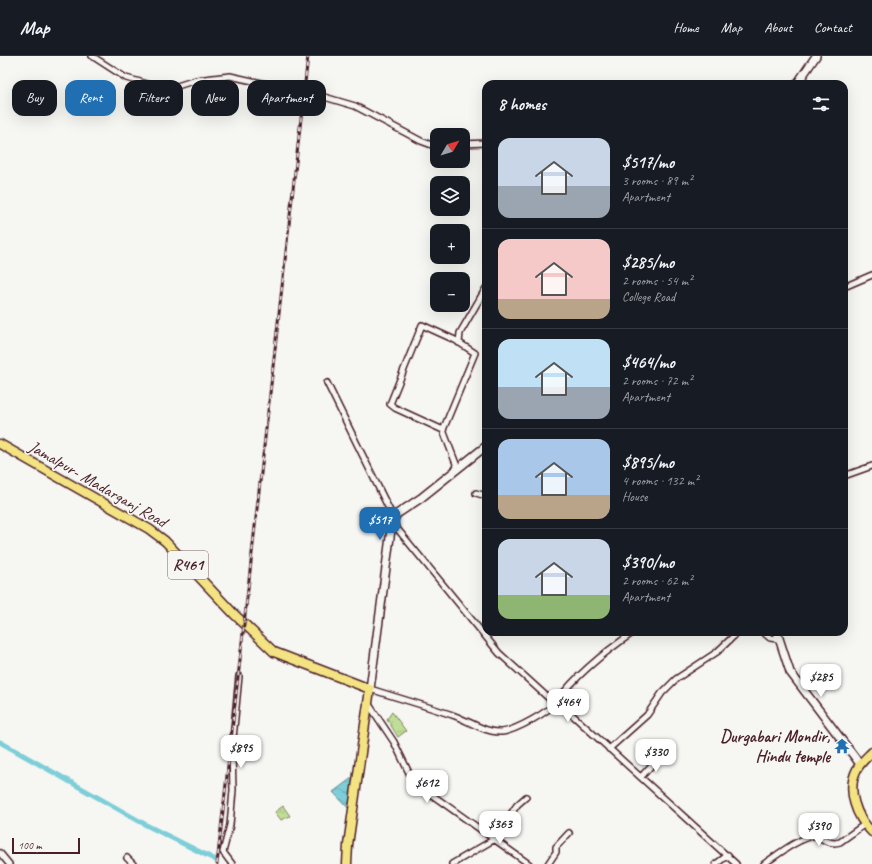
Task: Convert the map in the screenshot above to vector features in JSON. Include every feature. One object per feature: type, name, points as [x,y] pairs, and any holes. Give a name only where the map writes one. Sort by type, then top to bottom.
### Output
[{"type":"main road","points":[[800,80],[816,56]]},
{"type":"main road","name":"Jamalpur- Madarganj Road","points":[[0,444],[149,529],[165,541],[234,614],[274,652],[370,689]]},
{"type":"main road","points":[[347,864],[348,845],[392,522],[397,514],[482,449]]},
{"type":"main road","points":[[778,636],[790,672],[860,764]]},
{"type":"main road","points":[[872,752],[860,764],[854,775],[852,785],[856,810],[872,832]]},
{"type":"street","points":[[92,56],[126,78],[162,88],[174,87],[196,80],[230,76],[321,96],[354,106],[430,144]]},
{"type":"street","points":[[470,144],[482,143]]},
{"type":"street","points":[[848,285],[872,275]]},
{"type":"street","points":[[460,342],[460,333],[482,295]]},
{"type":"street","points":[[443,430],[390,404],[422,325],[460,342],[475,353],[443,430],[458,469]]},
{"type":"street","points":[[450,338],[460,333]]},
{"type":"street","points":[[327,383],[392,515],[392,522],[482,632]]},
{"type":"street","points":[[848,475],[872,466]]},
{"type":"street","points":[[476,493],[482,495]]},
{"type":"street","points":[[485,636],[499,653],[609,749],[728,855],[736,864]]},
{"type":"street","points":[[370,689],[455,716],[491,731],[502,732],[519,726],[556,703],[566,690],[609,649],[628,636]]},
{"type":"street","points":[[609,749],[647,715],[662,693],[676,679],[717,652],[734,636]]},
{"type":"street","points":[[232,864],[223,852],[230,825],[233,790],[232,749],[240,676]]},
{"type":"street","points":[[368,703],[391,736],[411,777],[418,785],[493,840],[529,864]]},
{"type":"street","points":[[640,777],[659,757]]},
{"type":"street","points":[[452,864],[493,840],[517,805],[526,797]]},
{"type":"street","points":[[764,864],[784,850],[808,837],[816,835],[830,843],[835,844],[865,824]]},
{"type":"street","points":[[548,864],[556,852],[556,847],[569,833]]},
{"type":"street","points":[[0,853],[9,864]]},
{"type":"street","points":[[716,864],[728,855]]},
{"type":"street","points":[[127,858],[133,864]]},
{"type":"green space","points":[[392,712],[406,731],[398,737],[387,719]]},
{"type":"green space","points":[[283,806],[290,816],[281,820],[275,812]]},
{"type":"water","points":[[353,777],[350,810],[333,792]]},
{"type":"waterway","points":[[0,742],[148,826],[216,860]]},
{"type":"railway","points":[[217,864],[308,56]]},
{"type":"place","name":"Durgabari Mondir, Hindu temple","points":[[842,746]]}]
